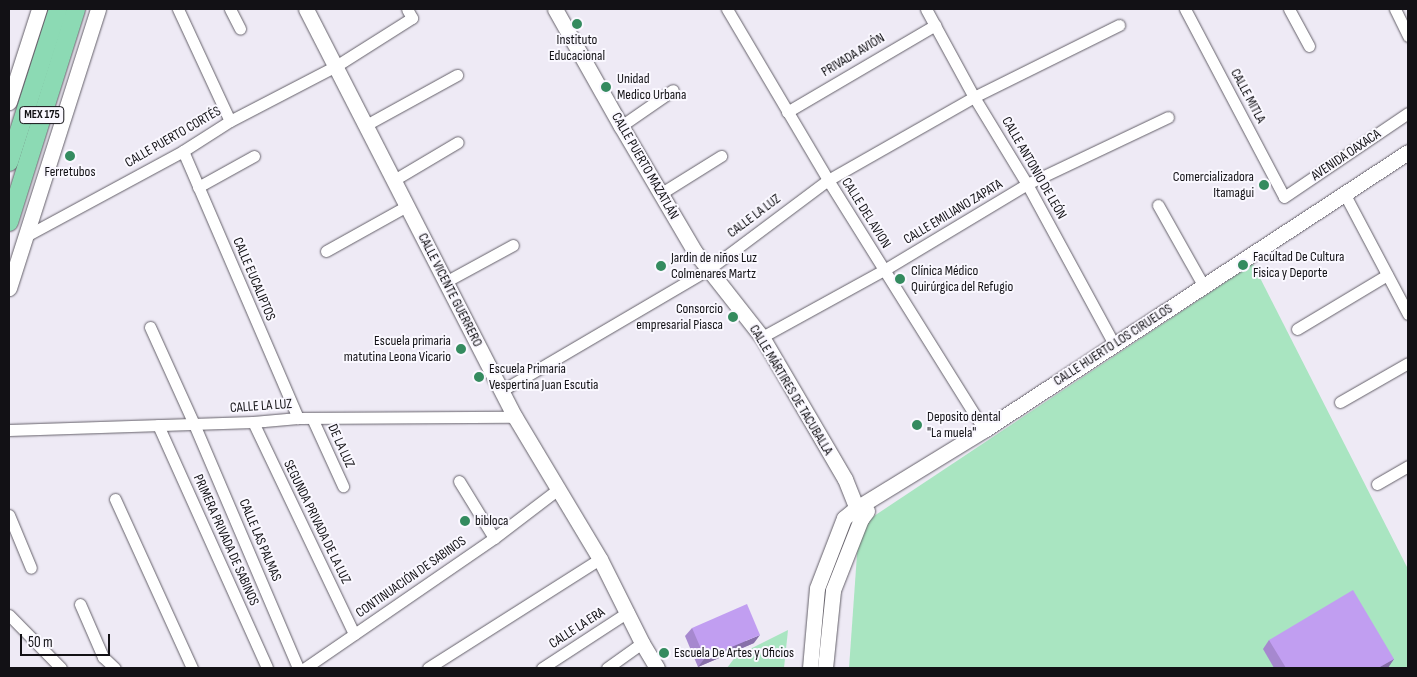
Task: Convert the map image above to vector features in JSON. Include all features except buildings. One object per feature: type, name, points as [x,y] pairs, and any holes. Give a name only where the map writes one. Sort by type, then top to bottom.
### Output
[{"type":"main road","name":"MEX 175","points":[[9,162],[58,9]]},
{"type":"main road","name":"MEX 175","points":[[9,222],[76,9]]},
{"type":"street","points":[[9,102],[40,9]]},
{"type":"street","points":[[9,288],[98,9]]},
{"type":"street","points":[[178,9],[230,122]]},
{"type":"street","points":[[230,9],[240,29]]},
{"type":"street","name":"CALLE VICENTE GUERRERO","points":[[306,9],[447,281],[515,418],[600,559],[642,643],[657,668]]},
{"type":"street","name":"CALLE PUERTO MAZATLÁN","points":[[555,9],[660,194],[695,252],[709,269]]},
{"type":"street","name":"CALLE DEL AVION","points":[[727,9],[828,180],[984,430]]},
{"type":"street","name":"CALLE ANTONIO DE LEÓN","points":[[926,9],[974,96],[1027,184],[1114,344]]},
{"type":"street","name":"CALLE MITLA","points":[[1185,9],[1284,197]]},
{"type":"street","points":[[1289,9],[1309,46]]},
{"type":"street","points":[[1394,9],[1408,36]]},
{"type":"street","name":"CALLE PUERTO CORTÉS","points":[[26,236],[183,151],[230,122],[336,66],[410,13]]},
{"type":"street","name":"PRIVADA AVIÓN","points":[[787,112],[934,25]]},
{"type":"street","name":"CALLE LA LUZ","points":[[501,391],[709,269],[828,180],[974,96],[1119,25]]},
{"type":"street","points":[[366,125],[457,75]]},
{"type":"street","points":[[621,126],[673,90]]},
{"type":"street","name":"AVENIDA OAXACA","points":[[1284,197],[1408,113]]},
{"type":"street","name":"CALLE EMILIANO ZAPATA","points":[[762,337],[884,270],[1027,184],[1168,117]]},
{"type":"street","points":[[394,180],[458,142]]},
{"type":"street","name":"CALLE EUCALIPTOS","points":[[183,151],[298,418]]},
{"type":"street","points":[[1408,152],[1344,193],[1408,314]]},
{"type":"street","points":[[198,187],[254,156]]},
{"type":"street","points":[[660,194],[721,156]]},
{"type":"street","name":"CALLE HUERTO LOS CIRUELOS","points":[[858,514],[881,494],[984,430],[1344,193]]},
{"type":"street","points":[[1158,205],[1203,286]]},
{"type":"street","points":[[326,251],[407,206]]},
{"type":"street","points":[[447,281],[513,245]]},
{"type":"street","name":"CALLE MÁRTIRES DE TACUBALLA","points":[[709,269],[762,337],[845,479],[858,514]]},
{"type":"street","points":[[1297,329],[1387,275]]},
{"type":"street","name":"CALLE LAS PALMAS","points":[[150,327],[194,424],[298,668]]},
{"type":"street","points":[[1340,402],[1408,363]]},
{"type":"street","name":"CALLE LA LUZ","points":[[9,430],[253,422],[298,418],[515,418]]},
{"type":"street","name":"DE LA LUZ","points":[[312,418],[343,486]]},
{"type":"street","name":"SEGUNDA PRIVADA DE LA LUZ","points":[[253,422],[354,634]]},
{"type":"street","name":"PRIMERA PRIVADA DE SABINOS","points":[[158,425],[267,668]]},
{"type":"street","points":[[1377,484],[1408,466]]},
{"type":"street","points":[[459,481],[494,538]]},
{"type":"street","name":"CONTINUACIÓN DE SABINOS","points":[[305,668],[494,538],[557,490]]},
{"type":"street","points":[[115,499],[192,668]]},
{"type":"street","points":[[810,668],[817,588],[844,518],[858,514]]},
{"type":"street","points":[[825,668],[833,590],[858,514]]},
{"type":"street","points":[[9,515],[31,568]]},
{"type":"street","points":[[428,668],[600,559]]},
{"type":"street","points":[[80,604],[104,658],[115,668]]},
{"type":"street","name":"CALLE LA ERA","points":[[542,668],[628,612]]},
{"type":"street","points":[[9,615],[61,668]]},
{"type":"street","points":[[607,668],[642,643]]},
{"type":"green space","points":[[1253,264],[1408,569],[1408,668],[849,668],[859,526]]},
{"type":"green space","points":[[788,630],[784,668],[727,668],[736,656]]},
{"type":"place","name":"Instituto Educacional","points":[[577,24]]},
{"type":"place","name":"Unidad Medico Urbana","points":[[606,87]]},
{"type":"place","name":"Ferretubos","points":[[70,156]]},
{"type":"place","name":"Comercializadora Itamagui","points":[[1264,185]]},
{"type":"place","name":"Facultad De Cultura Fisica y Deporte","points":[[1243,265]]},
{"type":"place","name":"Jardin de niños Luz Colmenares Martz","points":[[661,266]]},
{"type":"place","name":"Clínica Médico Quirúrgica del Refugio","points":[[900,279]]},
{"type":"place","name":"Consorcio empresarial Piasca","points":[[733,317]]},
{"type":"place","name":"Escuela primaria matutina Leona Vicario","points":[[461,349]]},
{"type":"place","name":"Escuela Primaria Vespertina Juan Escutia","points":[[479,377]]},
{"type":"place","name":"Deposito dental \"La muela\"","points":[[917,425]]},
{"type":"place","name":"bibloca","points":[[465,521]]},
{"type":"place","name":"Escuela De Artes y Oficios","points":[[664,653]]}]
